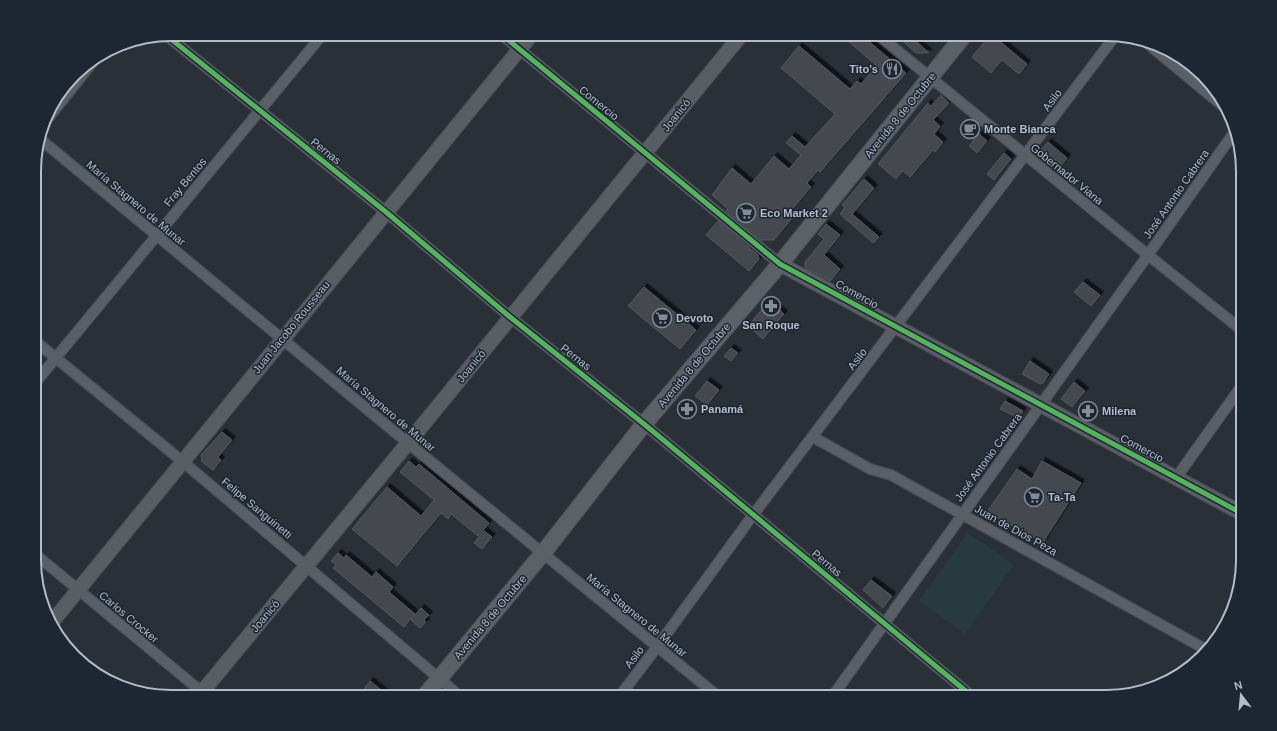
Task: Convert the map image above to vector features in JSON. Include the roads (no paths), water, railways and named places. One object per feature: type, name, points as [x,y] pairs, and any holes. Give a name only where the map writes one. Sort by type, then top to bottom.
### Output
[{"type":"main road","name":"Avenida 8 de Octubre","points":[[430,690],[543,553],[644,424],[780,264],[959,41]]},
{"type":"street","name":"Pernas","points":[[174,41],[386,212],[510,317],[644,424],[965,690]]},
{"type":"street","name":"Fray Bentos","points":[[41,377],[317,41]]},
{"type":"street","name":"Comercio","points":[[509,41],[780,264],[1236,510]]},
{"type":"street","name":"Juan Jacobo Rousseau","points":[[55,618],[526,41]]},
{"type":"street","name":"Joanicó","points":[[207,690],[736,41]]},
{"type":"street","name":"Gobernador Viana","points":[[885,41],[1236,325]]},
{"type":"street","name":"Asilo","points":[[624,690],[753,515],[1024,155],[1112,41]]},
{"type":"street","points":[[1154,50],[1214,99]]},
{"type":"street","points":[[62,101],[80,78]]},
{"type":"street","name":"José Antonio Cabrera","points":[[837,690],[1232,136]]},
{"type":"street","name":"María Stagnero de Munar","points":[[44,141],[156,236],[710,690]]},
{"type":"street","name":"Felipe Sanguinetti","points":[[41,346],[182,461],[452,690]]},
{"type":"street","points":[[1176,478],[1236,394]]},
{"type":"street","name":"Juan de Dios Peza","points":[[813,437],[870,469],[891,475],[1202,647]]},
{"type":"street","name":"Carlos Crocker","points":[[41,559],[197,690]]},
{"type":"place","name":"Tito's","points":[[892,69]]},
{"type":"place","name":"Monte Bianca","points":[[970,129]]},
{"type":"place","name":"Eco Market 2","points":[[746,213]]},
{"type":"place","name":"San Roque","points":[[771,306]]},
{"type":"place","name":"Devoto","points":[[662,318]]},
{"type":"place","name":"Panamá","points":[[687,409]]},
{"type":"place","name":"Milena","points":[[1088,411]]},
{"type":"place","name":"Ta-Ta","points":[[1034,497]]}]
